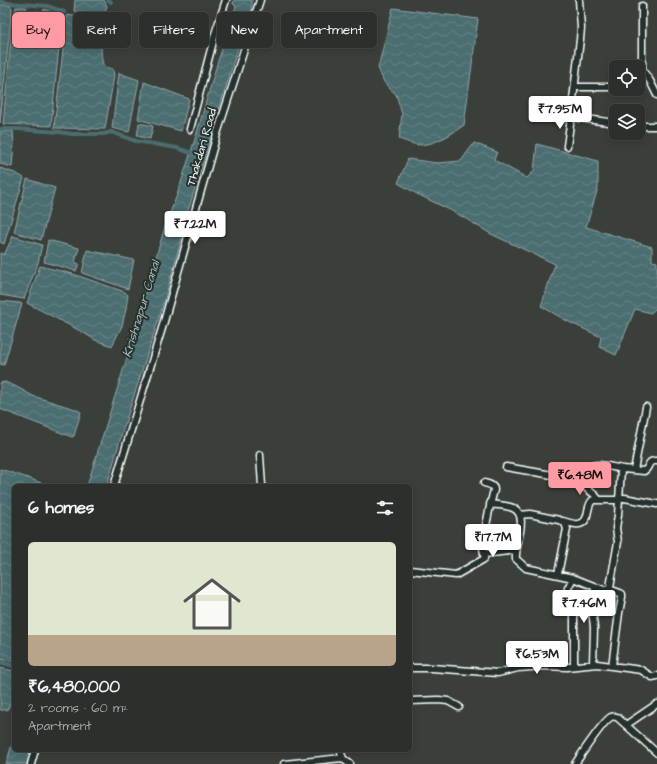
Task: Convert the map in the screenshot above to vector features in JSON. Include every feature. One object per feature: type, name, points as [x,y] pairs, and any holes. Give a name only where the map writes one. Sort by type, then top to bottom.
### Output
[{"type":"street","points":[[190,129],[215,34],[226,0]]},
{"type":"street","name":"Thakdari Road","points":[[115,484],[163,325],[217,134],[260,0]]},
{"type":"street","points":[[567,146],[581,33],[579,0]]},
{"type":"street","points":[[642,6],[642,66],[643,71],[657,95]]},
{"type":"street","points":[[575,87],[609,87]]},
{"type":"street","points":[[571,117],[609,122]]},
{"type":"street","points":[[645,126],[657,126]]},
{"type":"street","points":[[634,470],[646,407]]},
{"type":"street","points":[[260,455],[262,484]]},
{"type":"street","points":[[600,500],[586,488],[584,479],[589,466],[598,465],[644,471],[650,462],[657,461]]},
{"type":"street","points":[[506,467],[577,480],[584,479]]},
{"type":"street","points":[[609,589],[618,542],[616,528],[620,472],[622,469]]},
{"type":"street","points":[[412,570],[456,575],[484,559],[483,546],[488,511],[494,488],[484,483]]},
{"type":"street","points":[[520,515],[530,514],[577,524],[586,520],[590,503],[593,500],[619,499],[657,504]]},
{"type":"street","points":[[490,504],[514,508],[520,515],[521,526],[515,555],[516,559],[526,568],[573,578],[604,590],[609,589],[622,594],[612,666]]},
{"type":"street","points":[[558,574],[567,529],[565,523],[563,522]]},
{"type":"street","points":[[484,554],[516,550]]},
{"type":"street","points":[[573,578],[567,592],[574,609],[574,666]]},
{"type":"street","points":[[593,664],[594,628],[592,608],[595,587]]},
{"type":"street","points":[[412,668],[503,672],[518,668],[545,666],[567,667],[593,664],[641,670],[652,677],[657,676]]},
{"type":"street","points":[[412,701],[448,701],[459,707]]},
{"type":"street","points":[[626,725],[657,704]]},
{"type":"street","points":[[575,764],[596,733],[610,718],[614,717],[617,717],[657,753]]},
{"type":"street","points":[[31,764],[34,752]]},
{"type":"street","points":[[341,752],[342,758],[350,764]]},
{"type":"street","points":[[284,764],[342,758]]},
{"type":"water","points":[[75,0],[104,0],[107,6],[105,12],[74,11]]},
{"type":"water","points":[[234,0],[252,0],[252,12],[234,12],[236,6],[233,4]]},
{"type":"water","points":[[0,5],[10,5],[12,8],[0,123]]},
{"type":"water","points":[[16,7],[26,7],[28,12],[15,12]]},
{"type":"water","points":[[393,8],[478,19],[464,125],[449,135],[432,143],[418,145],[399,139],[402,114],[396,94],[384,82],[378,68]]},
{"type":"water","points":[[44,9],[52,12],[43,12]]},
{"type":"water","points":[[67,15],[73,16],[73,48],[101,48],[104,66],[113,69],[114,76],[105,129],[54,128],[63,48],[65,48]]},
{"type":"water","points":[[12,28],[12,48],[59,48],[51,126],[3,124]]},
{"type":"water","points":[[222,48],[238,48],[184,222],[171,221],[171,228],[181,228],[179,234],[182,237],[164,302],[122,433],[108,484],[88,484],[130,348],[166,223],[177,195],[196,136]]},
{"type":"water","points":[[119,73],[139,80],[129,132],[112,128]]},
{"type":"water","points":[[144,82],[189,99],[181,131],[138,119]]},
{"type":"water","points":[[139,123],[153,126],[150,139],[137,136]]},
{"type":"water","points":[[0,131],[13,131],[14,144],[12,167],[0,164]]},
{"type":"water","points":[[474,143],[497,152],[494,160],[527,178],[534,171],[537,144],[598,161],[598,188],[586,227],[652,247],[652,261],[657,262],[657,307],[651,313],[635,309],[616,355],[599,347],[601,337],[567,321],[541,306],[555,264],[491,234],[456,213],[398,183],[408,159],[437,163],[461,161]]},
{"type":"water","points":[[0,168],[24,178],[4,244],[0,242]]},
{"type":"water","points":[[27,179],[55,188],[41,240],[14,232]]},
{"type":"water","points":[[13,236],[42,245],[38,263],[24,299],[0,295],[0,253],[4,255]]},
{"type":"water","points":[[48,240],[79,248],[75,262],[79,264],[76,271],[44,262]]},
{"type":"water","points":[[87,250],[134,260],[128,289],[82,273]]},
{"type":"water","points":[[40,266],[73,274],[125,292],[128,295],[122,326],[112,346],[95,340],[27,303]]},
{"type":"water","points":[[0,301],[22,304],[4,365],[0,364]]},
{"type":"water","points":[[5,382],[33,396],[81,412],[74,436],[72,437],[0,409],[0,383]]},
{"type":"water","points":[[0,469],[44,484],[12,484],[12,662],[0,659]]},
{"type":"water","points":[[0,668],[12,671],[12,696],[7,710],[0,710]]},
{"type":"water","points":[[12,744],[12,752],[30,752],[27,764],[6,764]]},
{"type":"waterway","points":[[0,1],[47,6],[64,12]]},
{"type":"waterway","points":[[0,129],[18,129],[72,134],[104,134],[111,132],[136,141],[177,148],[191,153]]},
{"type":"waterway","name":"Krishnapur Canal","points":[[174,233],[179,218]]},
{"type":"waterway","points":[[0,662],[12,665]]}]
